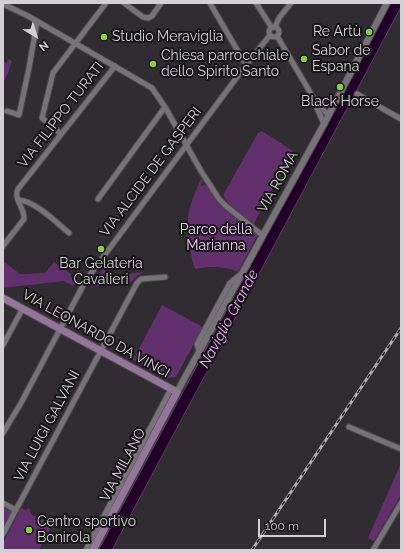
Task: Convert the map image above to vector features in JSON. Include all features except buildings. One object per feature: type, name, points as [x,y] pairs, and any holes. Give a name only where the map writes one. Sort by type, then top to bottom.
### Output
[{"type":"main road","name":"VIA LEONARDO DA VINCI","points":[[3,298],[174,391]]},
{"type":"main road","name":"VIA MILANO","points":[[93,550],[174,391]]},
{"type":"street","points":[[61,134],[42,119],[53,72],[106,3]]},
{"type":"street","points":[[124,3],[143,17],[148,18],[152,16],[161,3]]},
{"type":"street","points":[[256,3],[273,27],[278,28],[280,31],[277,36]]},
{"type":"street","points":[[277,36],[273,37],[269,32],[291,3]]},
{"type":"street","name":"VIA ROMA","points":[[174,391],[199,351],[324,124],[387,3]]},
{"type":"street","points":[[3,4],[152,88],[165,107],[201,171],[222,203],[262,235]]},
{"type":"street","points":[[212,5],[246,65]]},
{"type":"street","points":[[7,111],[19,115],[37,22]]},
{"type":"street","name":"VIA ALCIDE DE GASPERI","points":[[3,433],[21,403],[86,280],[270,35]]},
{"type":"street","points":[[277,36],[310,92],[324,124]]},
{"type":"street","name":"VIA FILIPPO TURATI","points":[[18,200],[16,196],[18,189],[115,66]]},
{"type":"street","points":[[310,92],[328,115]]},
{"type":"street","points":[[357,94],[401,120]]},
{"type":"street","points":[[98,199],[165,107]]},
{"type":"street","points":[[3,246],[24,219],[23,210],[18,200],[31,203],[69,233]]},
{"type":"street","name":"VIA LUIGI GALVANI","points":[[3,534],[137,283],[140,279],[164,277]]},
{"type":"street","points":[[3,345],[23,308]]},
{"type":"street","points":[[86,550],[174,391]]},
{"type":"street","points":[[349,427],[401,450]]},
{"type":"street","points":[[3,503],[16,510]]},
{"type":"street","points":[[373,550],[401,503]]},
{"type":"green space","points":[[8,59],[12,61],[3,83],[3,61],[7,63]]},
{"type":"green space","points":[[262,131],[293,151],[253,225],[229,204],[223,195],[258,133]]},
{"type":"green space","name":"Parco della Marianna","points":[[201,179],[203,181],[201,184],[202,186],[206,184],[223,207],[258,234],[238,272],[216,267],[195,269],[189,245],[188,224],[191,203]]},
{"type":"green space","points":[[3,261],[20,274],[45,273],[54,262],[71,274],[70,276],[76,281],[73,286],[64,281],[3,288]]},
{"type":"green space","points":[[103,269],[112,276],[144,272],[138,275],[131,282],[90,287]]},
{"type":"green space","points":[[162,305],[203,327],[176,377],[168,378],[133,360]]},
{"type":"green space","points":[[401,463],[401,495],[374,541],[368,538]]},
{"type":"green space","name":"Centro sportivo Bonirola","points":[[3,507],[12,511],[3,528]]},
{"type":"green space","name":"Centro sportivo Bonirola","points":[[21,508],[25,510],[29,508],[31,514],[52,525],[39,550],[3,550],[3,543]]},
{"type":"water","name":"Naviglio Grande","points":[[391,3],[401,3],[401,7],[112,550],[99,550]]},
{"type":"railway","points":[[252,550],[401,328]]},
{"type":"place","name":"Re Artù","points":[[369,32]]},
{"type":"place","name":"Studio Meraviglia","points":[[104,37]]},
{"type":"place","name":"Sabor de Espana","points":[[304,59]]},
{"type":"place","name":"Chiesa parrocchiale dello Spirito Santo","points":[[153,64]]},
{"type":"place","name":"Black Horse","points":[[340,87]]},
{"type":"place","name":"Bar Gelateria Cavalieri","points":[[101,249]]},
{"type":"place","name":"Centro sportivo Bonirola","points":[[29,530]]}]
